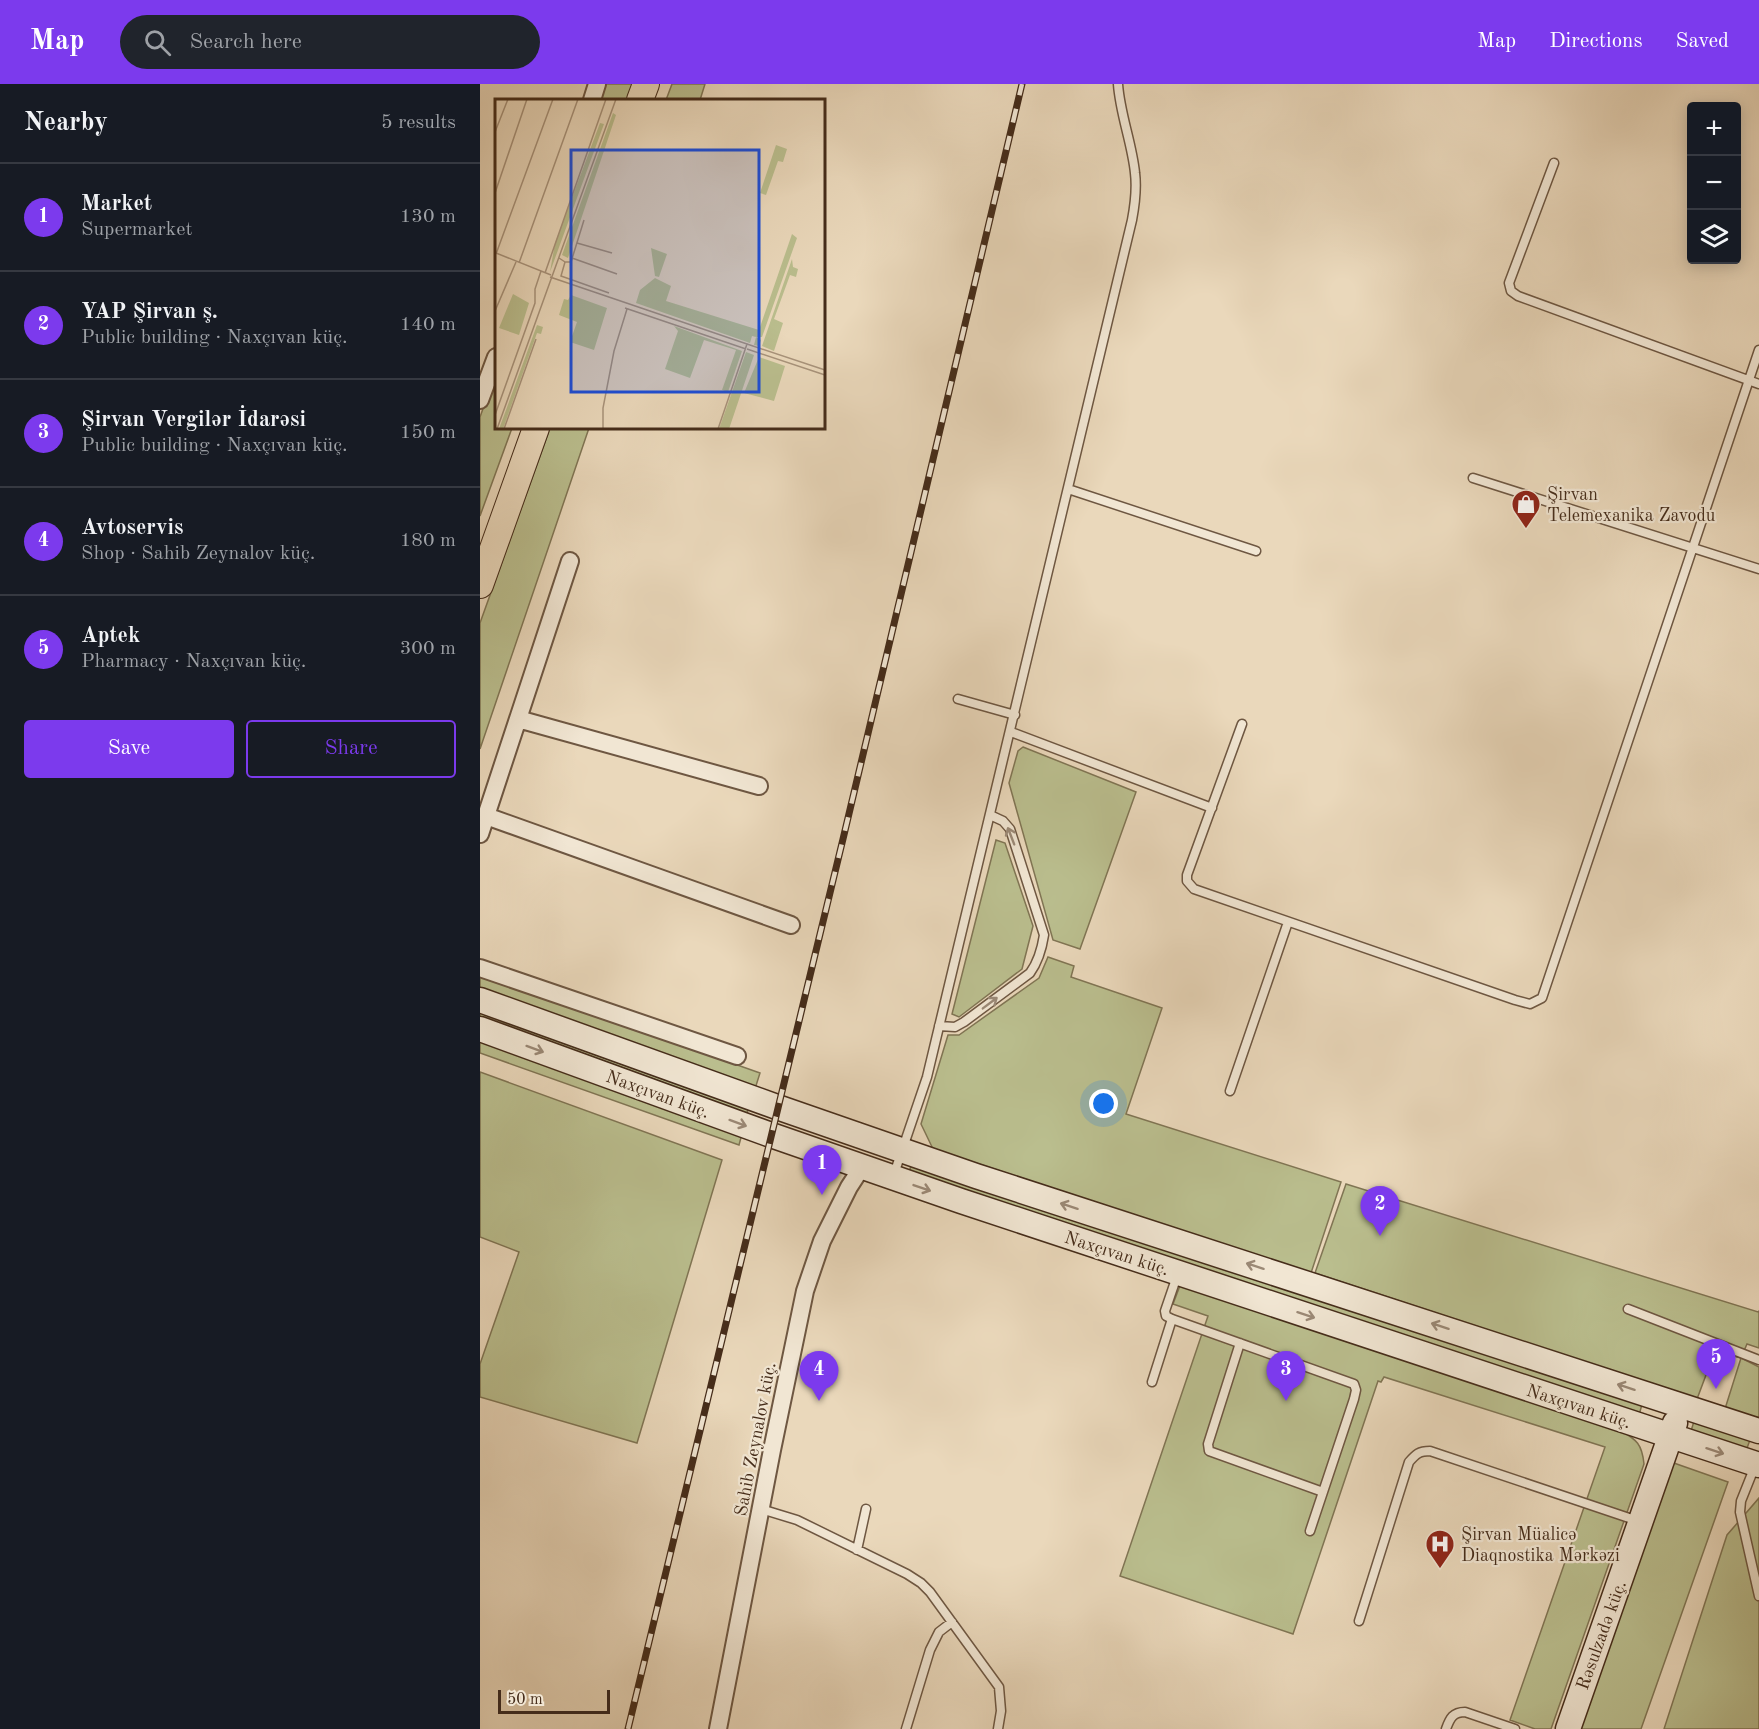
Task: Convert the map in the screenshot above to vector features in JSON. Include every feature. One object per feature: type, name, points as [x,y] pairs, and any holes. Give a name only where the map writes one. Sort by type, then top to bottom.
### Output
[{"type":"main road","points":[[640,99],[646,84]]},
{"type":"main road","points":[[653,99],[659,84]]},
{"type":"main road","points":[[480,543],[522,429]]},
{"type":"main road","points":[[480,585],[536,429]]},
{"type":"main road","name":"Naxçıvan küç.","points":[[480,1000],[903,1151],[1759,1431]]},
{"type":"main road","name":"Naxçıvan küç.","points":[[480,1029],[893,1178],[1671,1436],[1758,1462]]},
{"type":"main road","name":"Rəsulzadə küç.","points":[[1568,1729],[1681,1405]]},
{"type":"street","points":[[592,99],[597,84]]},
{"type":"street","points":[[480,400],[495,360]]},
{"type":"street","points":[[480,834],[570,561]]},
{"type":"street","points":[[518,719],[759,786]]},
{"type":"street","points":[[486,816],[791,925]]},
{"type":"street","points":[[480,968],[737,1056]]},
{"type":"street","name":"Sahib Zeynalov küç.","points":[[718,1729],[805,1291],[822,1241],[849,1187],[862,1167]]},
{"type":"lane","points":[[893,1178],[927,1077],[1132,220],[1136,196],[1136,172],[1119,99],[1118,84]]},
{"type":"lane","points":[[1554,163],[1509,283],[1511,291],[1518,296],[1759,384]]},
{"type":"lane","points":[[1242,724],[1187,875],[1187,881],[1194,889],[1515,1000],[1530,1004],[1542,998],[1759,350]]},
{"type":"lane","points":[[1473,478],[1759,569]]},
{"type":"lane","points":[[1068,489],[1256,551]]},
{"type":"lane","points":[[958,699],[1015,715]]},
{"type":"lane","points":[[1011,732],[1212,808]]},
{"type":"lane","points":[[939,1026],[955,1027],[964,1022],[1030,973],[1035,966],[1043,943],[1044,935],[1010,829],[1003,821],[990,815]]},
{"type":"lane","points":[[1230,1090],[1288,922]]},
{"type":"lane","points":[[1178,1273],[1165,1311],[1166,1316],[1354,1384],[1356,1390],[1354,1399],[1310,1531]]},
{"type":"lane","points":[[1628,1310],[1759,1360]]},
{"type":"lane","points":[[1152,1382],[1172,1319]]},
{"type":"lane","points":[[1240,1343],[1208,1444],[1209,1451],[1323,1492]]},
{"type":"lane","points":[[1359,1621],[1409,1462],[1415,1454],[1422,1451],[1430,1451],[1641,1522]]},
{"type":"lane","points":[[1758,1462],[1741,1501],[1740,1512],[1759,1596]]},
{"type":"lane","points":[[760,1509],[797,1520],[921,1583],[999,1687],[1001,1711],[998,1729]]},
{"type":"lane","points":[[857,1550],[866,1509]]},
{"type":"lane","points":[[906,1729],[930,1650],[939,1632],[952,1622]]},
{"type":"lane","points":[[1446,1729],[1450,1718],[1457,1712],[1465,1712],[1512,1729]]},
{"type":"green space","points":[[604,84],[635,84],[629,99],[598,99]]},
{"type":"green space","points":[[672,84],[705,84],[700,99],[666,99]]},
{"type":"green space","points":[[495,376],[495,429],[512,429],[480,516],[480,417]]},
{"type":"green space","points":[[550,429],[589,429],[480,749],[480,623]]},
{"type":"green space","points":[[1023,747],[1136,792],[1080,949],[1053,940],[1009,783],[1018,751]]},
{"type":"green space","points":[[996,840],[1005,843],[1033,926],[1022,969],[959,1017],[952,1014]]},
{"type":"green space","points":[[1048,957],[1074,966],[1071,977],[1162,1008],[1126,1114],[1341,1182],[1311,1273],[933,1149],[921,1124],[948,1035],[959,1035],[1039,978]]},
{"type":"green space","points":[[480,974],[760,1073],[754,1092],[480,993]]},
{"type":"green space","points":[[480,1007],[750,1105],[745,1118],[480,1022]]},
{"type":"green space","points":[[480,1038],[743,1130],[739,1145],[480,1053]]},
{"type":"green space","points":[[480,1072],[722,1160],[637,1443],[480,1397],[480,1364],[519,1252],[480,1237]]},
{"type":"green space","points":[[912,1163],[1643,1401],[1639,1415],[908,1175]]},
{"type":"green space","points":[[1346,1184],[1759,1311],[1759,1348],[1747,1344],[1741,1358],[1715,1351],[1697,1399],[1315,1273]]},
{"type":"green space","points":[[1181,1283],[1620,1430],[1638,1443],[1644,1464],[1551,1729],[1535,1729],[1510,1720],[1605,1447],[1384,1377],[1381,1382],[1378,1381],[1293,1634],[1120,1576],[1208,1316],[1173,1304]]},
{"type":"green space","points":[[1741,1358],[1759,1367],[1759,1417],[1750,1420],[1724,1412]]},
{"type":"green space","points":[[1695,1418],[1751,1437],[1746,1451],[1691,1431]]},
{"type":"green space","points":[[1671,1462],[1728,1482],[1641,1729],[1577,1729]]},
{"type":"green space","points":[[1759,1498],[1759,1729],[1664,1729],[1727,1535]]},
{"type":"railway","points":[[628,1729],[1022,84]]},
{"type":"place","name":"Şirvan Telemexanika Zavodu","points":[[1526,530]]},
{"type":"place","name":"Market","points":[[822,1195]]},
{"type":"place","name":"YAP Şirvan ş.","points":[[1380,1236]]},
{"type":"place","name":"Aptek","points":[[1716,1389]]},
{"type":"place","name":"Avtoservis","points":[[819,1401]]},
{"type":"place","name":"Şirvan Vergilər İdarəsi","points":[[1286,1401]]},
{"type":"place","name":"Şirvan Müalicə Diaqnostika Mərkəzi","points":[[1440,1570]]}]
